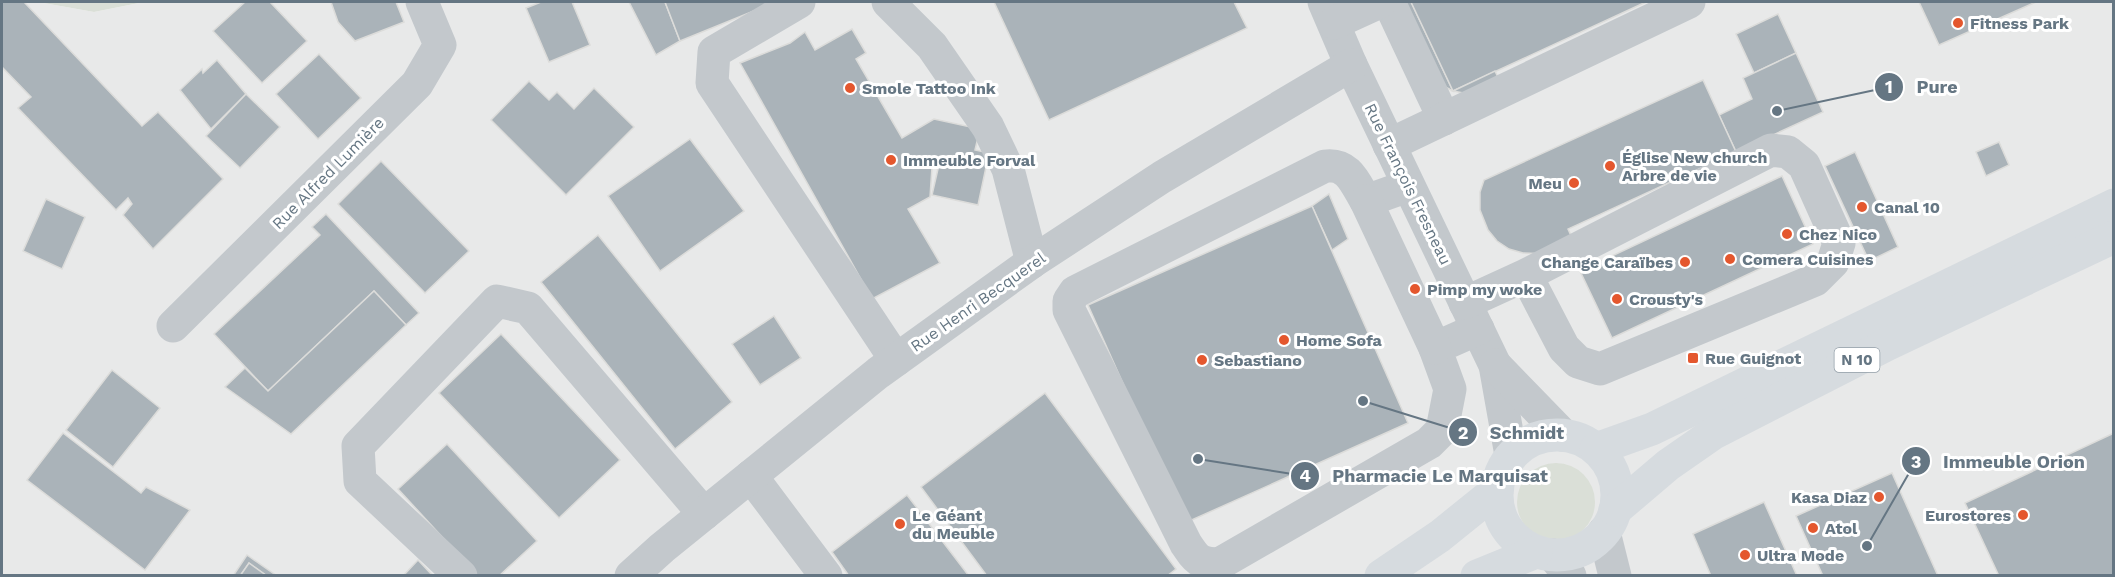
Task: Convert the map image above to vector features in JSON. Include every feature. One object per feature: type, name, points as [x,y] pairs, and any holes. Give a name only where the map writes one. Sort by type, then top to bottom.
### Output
[{"type":"main road","name":"N 10","points":[[1596,450],[1652,429],[2114,205]]},
{"type":"main road","name":"N 10","points":[[1610,521],[1668,465],[1714,433],[1888,344],[2114,237]]},
{"type":"main road","points":[[1477,576],[1553,561],[1572,554],[1590,546],[1610,521],[1617,493],[1614,477],[1607,462],[1596,450],[1581,440],[1563,435],[1544,436],[1526,444],[1511,456],[1501,472],[1497,490],[1498,510],[1506,528],[1519,542],[1553,561]]},
{"type":"main road","points":[[1381,576],[1440,536],[1497,490]]},
{"type":"street","name":"Rue Alfred Lumière","points":[[173,326],[417,84],[440,45],[422,2]]},
{"type":"street","points":[[799,2],[714,52],[712,82],[896,360]]},
{"type":"street","points":[[888,2],[932,46],[988,127],[1008,169],[1032,262]]},
{"type":"street","points":[[1329,12],[1380,2]]},
{"type":"street","points":[[1389,2],[1444,119]]},
{"type":"street","points":[[1389,145],[1689,2]]},
{"type":"street","name":"Rue François Fresneau","points":[[1329,12],[1351,65],[1495,365],[1511,456]]},
{"type":"street","name":"Rue Henri Becquerel","points":[[631,576],[704,514],[896,360],[1032,262],[1162,177],[1351,65]]},
{"type":"street","points":[[1435,348],[1472,316],[1526,275],[1771,150],[1788,152],[1804,165],[1839,243],[1833,262],[1815,280],[1600,369],[1578,362],[1564,348],[1526,275]]},
{"type":"street","points":[[1336,165],[1346,171],[1366,201],[1435,348],[1450,389],[1442,430],[1429,443],[1219,564],[1209,564],[1198,560],[1186,544],[1070,310],[1069,301],[1075,292],[1325,166],[1336,165]]},
{"type":"street","points":[[1366,201],[1408,186]]},
{"type":"street","points":[[461,576],[360,481],[358,446],[497,301],[528,308],[704,514]]},
{"type":"street","name":"Rue François Fresneau","points":[[1495,365],[1563,435]]},
{"type":"street","points":[[751,477],[826,576]]},
{"type":"street","points":[[1610,521],[1615,576]]},
{"type":"shaded area","points":[[2,2],[38,2],[94,12],[144,2],[2113,2],[2113,575],[2,575]]},
{"type":"shaded area","points":[[38,2],[144,2],[94,12]]},
{"type":"shaded area","points":[[1556,463],[1571,466],[1584,474],[1592,487],[1595,502],[1592,517],[1584,530],[1571,538],[1556,541],[1541,538],[1528,530],[1520,517],[1517,502],[1520,487],[1528,474],[1541,466]]},
{"type":"building","points":[[2,2],[24,2],[142,126],[158,112],[223,179],[153,249],[123,215],[132,204],[128,198],[116,210],[18,108],[31,97],[2,67]]},
{"type":"building","points":[[245,2],[270,2],[307,41],[262,83],[213,31]]},
{"type":"building","points":[[331,2],[396,2],[404,22],[355,41],[338,22]]},
{"type":"building","points":[[541,2],[572,2],[590,45],[549,62],[526,8]]},
{"type":"building","points":[[629,2],[665,2],[680,41],[656,55]]},
{"type":"building","points":[[665,2],[776,2],[680,41]]},
{"type":"building","points":[[994,2],[1234,2],[1247,28],[1049,120]]},
{"type":"building","points":[[1398,2],[1411,2],[1453,91],[1428,78]]},
{"type":"building","points":[[1411,2],[1646,2],[1453,91]]},
{"type":"building","name":"Fitness Park","points":[[1919,2],[2036,2],[1939,45]]},
{"type":"building","points":[[1778,14],[1796,53],[1754,73],[1736,34]]},
{"type":"building","name":"Immeuble Forval","points":[[852,29],[866,53],[856,59],[902,138],[934,119],[980,129],[975,150],[989,153],[978,205],[932,195],[938,169],[932,167],[930,197],[908,209],[940,263],[872,299],[740,63],[790,43],[805,32],[815,50]]},
{"type":"building","points":[[1796,53],[1823,112],[1736,152],[1719,115],[1752,99],[1743,78]]},
{"type":"building","points":[[319,54],[361,98],[318,139],[276,94]]},
{"type":"building","points":[[217,60],[246,94],[211,129],[180,90],[202,69],[203,73]]},
{"type":"building","points":[[1495,71],[1500,82],[1474,95],[1453,91]]},
{"type":"building","name":"Église New church Arbre de vie","points":[[1703,80],[1736,152],[1568,229],[1574,242],[1548,254],[1523,253],[1509,249],[1497,241],[1488,230],[1480,210],[1480,192],[1484,180]]},
{"type":"building","points":[[529,81],[549,100],[557,92],[574,109],[594,88],[634,127],[566,195],[491,120]]},
{"type":"building","points":[[246,94],[280,127],[240,168],[206,136]]},
{"type":"building","points":[[690,139],[744,211],[660,271],[608,196]]},
{"type":"building","points":[[1999,142],[2009,165],[1986,176],[1976,152]]},
{"type":"building","name":"Canal 10","points":[[1855,152],[1898,247],[1869,261],[1825,166]]},
{"type":"building","points":[[381,161],[469,251],[425,293],[338,204]]},
{"type":"building","points":[[1782,176],[1813,244],[1612,338],[1580,271]]},
{"type":"building","points":[[1329,194],[1348,239],[1332,250],[1312,206]]},
{"type":"building","points":[[46,199],[85,217],[62,269],[23,251]]},
{"type":"building","points":[[1312,206],[1408,423],[1185,523],[1088,305]]},
{"type":"building","points":[[326,214],[419,313],[406,325],[374,291],[268,391],[214,334],[320,235],[312,227]]},
{"type":"building","points":[[598,235],[732,402],[675,449],[541,282]]},
{"type":"building","points":[[374,291],[406,325],[291,434],[225,387],[245,368],[268,391]]},
{"type":"building","points":[[774,316],[801,358],[760,385],[732,344]]},
{"type":"building","points":[[501,334],[620,460],[559,518],[439,393]]},
{"type":"building","points":[[112,370],[160,408],[113,467],[66,430]]},
{"type":"building","points":[[1045,393],[1176,569],[1167,576],[987,576],[921,487]]},
{"type":"building","points":[[63,433],[141,493],[146,487],[190,510],[145,570],[27,480]]},
{"type":"building","points":[[2114,433],[2114,576],[1999,576],[1965,503]]},
{"type":"building","points":[[447,444],[537,541],[499,576],[478,576],[398,489]]},
{"type":"building","points":[[1892,473],[1938,576],[1823,576],[1796,516]]},
{"type":"building","name":"Le Géant du Meuble","points":[[907,495],[969,576],[849,576],[832,552]]},
{"type":"building","name":"Ultra Mode","points":[[1764,502],[1797,576],[1711,576],[1693,534]]},
{"type":"building","points":[[247,555],[277,576],[267,576],[249,563],[240,576],[233,576]]},
{"type":"building","points":[[418,560],[433,576],[403,576]]},
{"type":"building","points":[[249,563],[267,576],[240,576]]},
{"type":"place","name":"Fitness Park","points":[[1958,23]]},
{"type":"place","name":"Smole Tattoo Ink","points":[[850,88]]},
{"type":"place","name":"Pure","points":[[1777,111]]},
{"type":"place","name":"Immeuble Forval","points":[[891,160]]},
{"type":"place","name":"Église New church Arbre de vie","points":[[1610,166]]},
{"type":"place","name":"Meu","points":[[1574,183]]},
{"type":"place","name":"Canal 10","points":[[1862,207]]},
{"type":"place","name":"Chez Nico","points":[[1787,234]]},
{"type":"place","name":"Comera Cuisines","points":[[1730,259]]},
{"type":"place","name":"Change Caraïbes","points":[[1685,262]]},
{"type":"place","name":"Pimp my woke","points":[[1415,289]]},
{"type":"place","name":"Crousty's","points":[[1617,299]]},
{"type":"place","name":"Home Sofa","points":[[1284,340]]},
{"type":"place","name":"Rue Guignot","points":[[1693,358]]},
{"type":"place","name":"Sebastiano","points":[[1202,360]]},
{"type":"place","name":"Schmidt","points":[[1363,401]]},
{"type":"place","name":"Pharmacie Le Marquisat","points":[[1198,459]]},
{"type":"place","name":"Kasa Diaz","points":[[1879,497]]},
{"type":"place","name":"Eurostores","points":[[2023,515]]},
{"type":"place","name":"Le Géant du Meuble","points":[[900,524]]},
{"type":"place","name":"Atol","points":[[1813,528]]},
{"type":"place","name":"Immeuble Orion","points":[[1867,546]]},
{"type":"place","name":"Ultra Mode","points":[[1745,555]]}]
